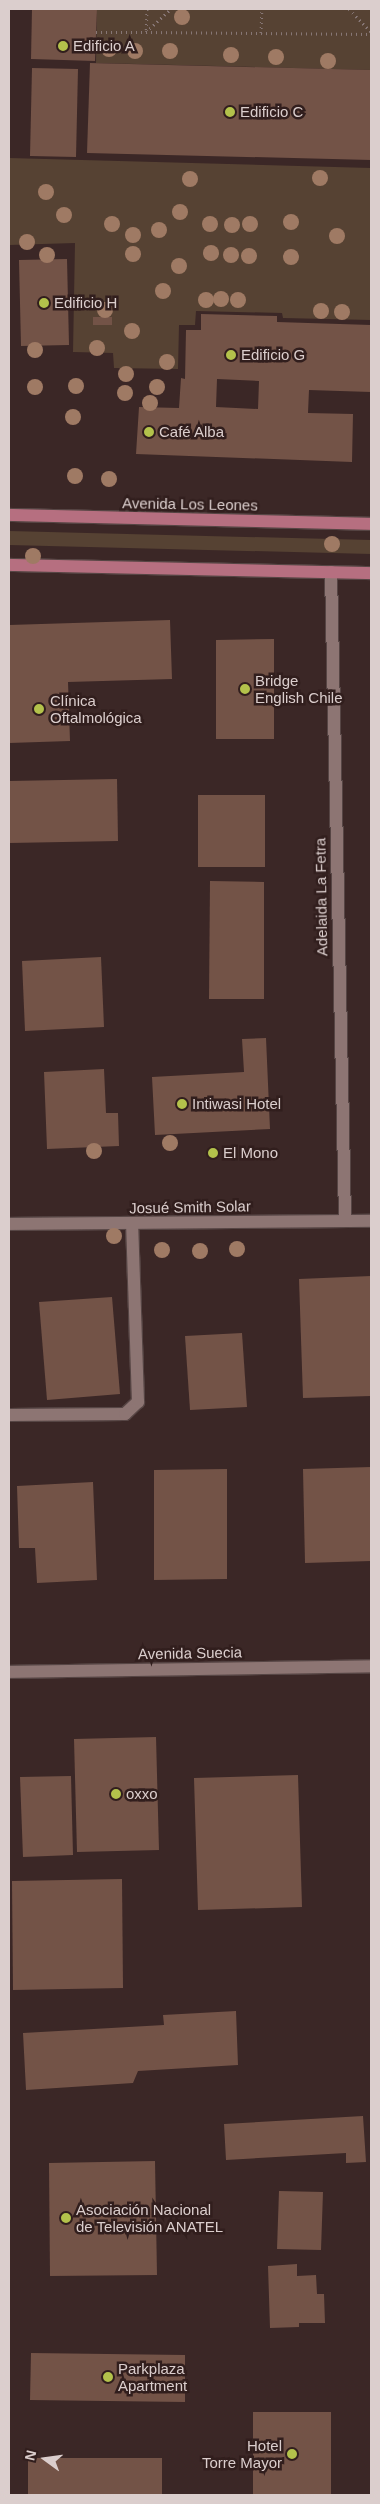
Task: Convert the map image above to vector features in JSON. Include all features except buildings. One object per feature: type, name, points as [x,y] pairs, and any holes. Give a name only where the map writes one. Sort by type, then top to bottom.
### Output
[{"type":"main road","name":"Avenida Los Leones","points":[[9,516],[371,524]]},
{"type":"main road","points":[[9,565],[371,573]]},
{"type":"street","name":"Adelaida La Fetra","points":[[331,572],[345,1221]]},
{"type":"street","name":"Josué Smith Solar","points":[[9,1224],[371,1221]]},
{"type":"street","points":[[9,1415],[125,1414],[138,1402],[132,1224]]},
{"type":"street","name":"Avenida Suecia","points":[[9,1672],[371,1666]]},
{"type":"path","points":[[146,9],[146,32]]},
{"type":"path","points":[[146,32],[171,9]]},
{"type":"path","points":[[261,33],[262,9]]},
{"type":"path","points":[[349,9],[371,33]]},
{"type":"path","points":[[96,32],[371,33]]},
{"type":"shaded area","points":[[97,9],[371,9],[371,70],[96,63]]},
{"type":"shaded area","points":[[9,158],[371,168],[371,320],[283,318],[282,313],[196,311],[195,325],[179,325],[178,369],[114,368],[113,353],[73,352],[75,243],[9,245]]},
{"type":"shaded area","points":[[9,531],[371,540],[371,554],[9,545]]},
{"type":"place","name":"Edificio A","points":[[63,46]]},
{"type":"place","name":"Edificio C","points":[[230,112]]},
{"type":"place","name":"Edificio H","points":[[44,303]]},
{"type":"place","name":"Edificio G","points":[[231,355]]},
{"type":"place","name":"Café Alba","points":[[149,432]]},
{"type":"place","name":"Bridge English Chile","points":[[245,689]]},
{"type":"place","name":"Clínica Oftalmológica","points":[[39,709]]},
{"type":"place","name":"Intiwasi Hotel","points":[[182,1104]]},
{"type":"place","name":"El Mono","points":[[213,1153]]},
{"type":"place","name":"oxxo","points":[[116,1794]]},
{"type":"place","name":"Asociación Nacional de Televisión ANATEL","points":[[66,2218]]},
{"type":"place","name":"Parkplaza Apartment","points":[[108,2377]]},
{"type":"place","name":"Hotel Torre Mayor","points":[[292,2454]]}]
